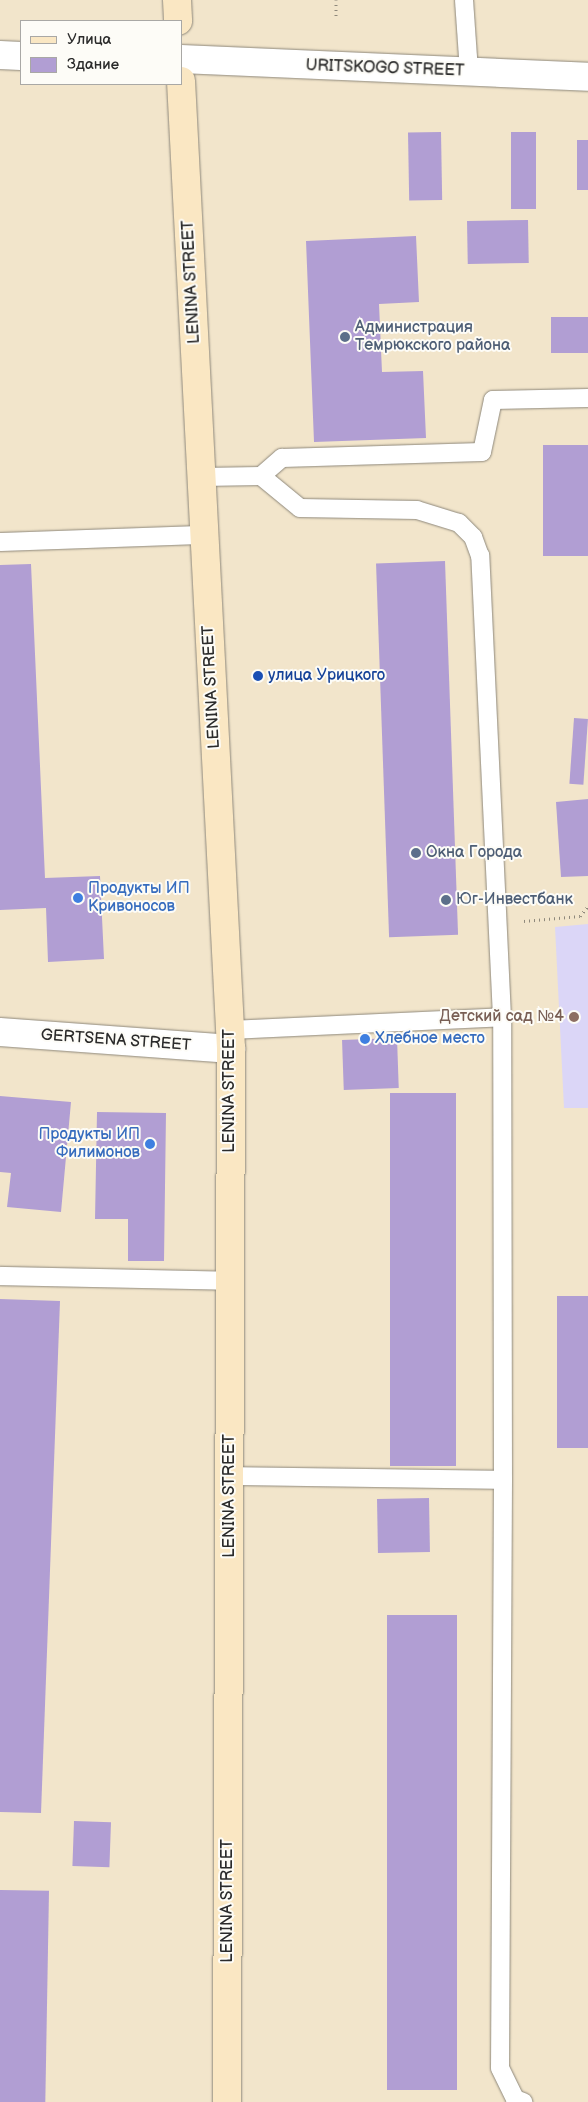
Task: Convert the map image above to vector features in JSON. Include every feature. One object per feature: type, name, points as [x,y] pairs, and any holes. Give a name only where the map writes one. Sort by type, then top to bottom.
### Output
[{"type":"street","points":[[177,0],[178,20]]},
{"type":"street","points":[[0,55],[20,56]]},
{"type":"street","name":"URITSKOGO STREET","points":[[182,59],[588,77]]},
{"type":"street","name":"LENINA STREET","points":[[181,85],[231,1040],[227,2102]]},
{"type":"street","name":"GERTSENA STREET","points":[[0,1032],[231,1040]]},
{"type":"lane","points":[[464,0],[469,72]]},
{"type":"lane","points":[[202,477],[261,476],[282,458],[482,452],[493,400],[588,398]]},
{"type":"lane","points":[[261,476],[300,508],[417,510],[459,523],[473,537],[480,556],[502,1017],[503,1480],[500,2068],[515,2099],[523,2102]]},
{"type":"lane","points":[[0,542],[205,535]]},
{"type":"lane","points":[[231,1040],[502,1017]]},
{"type":"lane","points":[[0,1276],[231,1281]]},
{"type":"lane","points":[[230,1476],[503,1480]]},
{"type":"path","points":[[336,0],[336,18]]},
{"type":"path","points":[[498,922],[580,916],[588,906]]},
{"type":"shaded area","name":"Детский сад №4","points":[[588,924],[588,1108],[564,1108],[555,927]]},
{"type":"building","points":[[441,132],[442,200],[409,201],[408,133]]},
{"type":"building","points":[[511,132],[536,132],[536,209],[511,209]]},
{"type":"building","points":[[577,140],[588,140],[588,190],[577,190]]},
{"type":"building","points":[[528,220],[529,263],[468,264],[467,221]]},
{"type":"building","name":"Администрация Темрюкского района","points":[[416,236],[419,302],[379,304],[382,372],[423,371],[426,438],[314,442],[306,241]]},
{"type":"building","points":[[551,317],[588,317],[588,353],[551,353]]},
{"type":"building","points":[[543,445],[588,445],[588,556],[543,556]]},
{"type":"building","points":[[445,561],[458,935],[389,937],[376,563]]},
{"type":"building","points":[[31,564],[45,878],[100,876],[104,959],[48,962],[46,908],[0,910],[0,565]]},
{"type":"building","points":[[574,718],[588,719],[583,785],[569,784]]},
{"type":"building","points":[[588,799],[588,876],[561,877],[556,802]]},
{"type":"building","points":[[397,1038],[399,1088],[344,1090],[342,1040]]},
{"type":"building","points":[[390,1093],[456,1093],[456,1466],[390,1466]]},
{"type":"building","points":[[0,1096],[71,1102],[61,1212],[7,1207],[11,1173],[0,1172]]},
{"type":"building","points":[[97,1112],[166,1113],[164,1261],[128,1261],[128,1219],[95,1219]]},
{"type":"building","points":[[557,1296],[588,1296],[588,1448],[557,1448]]},
{"type":"building","points":[[0,1299],[60,1301],[41,1813],[0,1812]]},
{"type":"building","points":[[429,1498],[430,1552],[378,1553],[377,1499]]},
{"type":"building","points":[[387,1615],[457,1615],[457,2090],[387,2090]]},
{"type":"building","points":[[74,1821],[111,1822],[109,1867],[72,1866]]},
{"type":"building","points":[[0,1890],[49,1891],[45,2102],[0,2102]]},
{"type":"place","name":"Администрация Темрюкского района","points":[[345,337]]},
{"type":"place","name":"улица Урицкого","points":[[258,676]]},
{"type":"place","name":"Окна Города","points":[[416,853]]},
{"type":"place","name":"Продукты ИП Кривоносов","points":[[78,898]]},
{"type":"place","name":"Юг-Инвестбанк","points":[[446,900]]},
{"type":"place","name":"Детский сад №4","points":[[574,1017]]},
{"type":"place","name":"Хлебное место","points":[[365,1039]]},
{"type":"place","name":"Продукты ИП Филимонов","points":[[150,1144]]}]
